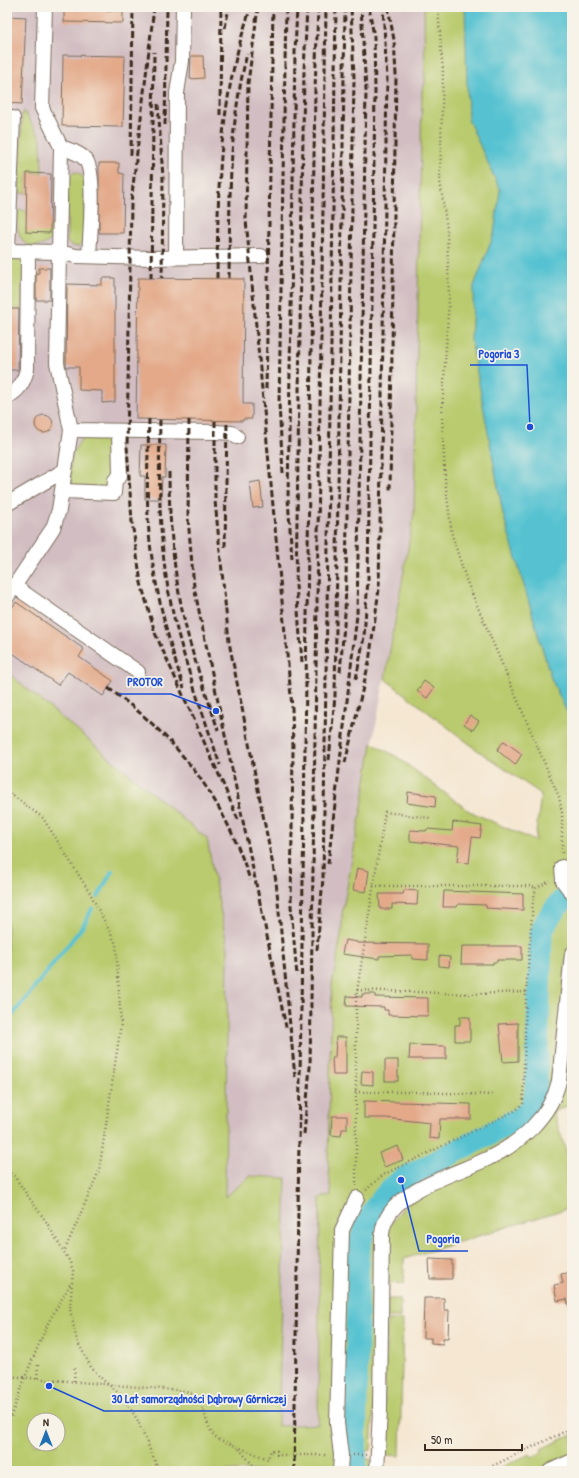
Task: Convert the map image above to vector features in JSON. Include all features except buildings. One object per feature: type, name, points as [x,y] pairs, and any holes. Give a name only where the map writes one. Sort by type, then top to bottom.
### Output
[{"type":"street","points":[[45,7],[42,108],[61,147],[58,363],[71,430],[64,470],[63,491],[53,528],[11,592],[138,672]]},
{"type":"street","points":[[176,257],[177,93],[182,61],[183,7]]},
{"type":"street","points":[[7,118],[13,118],[8,251],[59,252],[76,256],[261,256]]},
{"type":"street","points":[[61,147],[73,151],[86,160],[91,176],[89,256]]},
{"type":"street","points":[[7,397],[20,387],[25,379],[27,369],[28,251]]},
{"type":"street","points":[[71,430],[119,432],[215,432],[232,433],[237,437]]},
{"type":"street","points":[[63,491],[114,493],[115,480],[120,476],[119,432]]},
{"type":"street","points":[[7,504],[64,470]]},
{"type":"street","points":[[562,867],[562,877],[569,890]]},
{"type":"street","points":[[377,1471],[380,1410],[383,1223],[396,1206],[405,1198],[426,1185],[496,1154],[529,1131],[543,1115],[555,1095],[559,1081],[572,954]]},
{"type":"street","points":[[340,1471],[341,1455],[337,1423],[342,1230],[357,1198]]},
{"type":"street","points":[[550,1471],[572,1461]]},
{"type":"path","points":[[438,7],[442,73],[440,181],[447,229],[449,298],[442,414],[445,480],[449,518],[455,546],[467,582],[561,801],[562,867]]},
{"type":"path","points":[[7,791],[43,818],[90,893],[116,944],[121,1024],[99,1171],[64,1252]]},
{"type":"path","points":[[357,1198],[355,1174],[355,1092],[357,990],[385,812],[430,818]]},
{"type":"path","points":[[357,1198],[383,1175],[514,1111],[523,1104],[526,992],[533,902],[536,888],[542,884]]},
{"type":"path","points":[[373,886],[529,886],[536,888]]},
{"type":"path","points":[[357,990],[470,994],[526,992]]},
{"type":"path","points":[[355,1092],[420,1092],[495,1095]]},
{"type":"path","points":[[7,1171],[14,1176],[34,1205],[64,1252],[73,1271],[70,1309],[77,1341],[91,1367],[121,1395],[137,1419],[159,1471]]},
{"type":"path","points":[[7,1428],[25,1377],[49,1321],[72,1282]]},
{"type":"path","points":[[37,1378],[38,1364]]},
{"type":"path","points":[[74,1381],[75,1366]]},
{"type":"path","points":[[7,1376],[110,1384],[191,1393],[201,1402],[208,1426],[214,1436],[239,1448],[268,1459],[271,1450],[277,1451],[277,1455],[305,1455]]},
{"type":"path","points":[[482,1471],[572,1428]]},
{"type":"path","points":[[239,1448],[258,1471]]},
{"type":"shaded area","points":[[7,7],[424,7],[425,84],[422,89],[414,513],[342,914],[342,930],[332,985],[328,1159],[331,1195],[320,1198],[318,1424],[277,1426],[277,1419],[225,1197],[228,950],[207,839],[7,672]]},
{"type":"green space","points":[[424,7],[572,7],[572,936],[567,953],[554,1079],[551,1091],[533,1119],[495,1149],[391,1202],[382,1215],[375,1392],[371,1450],[364,1452],[363,1457],[371,1460],[371,1471],[7,1471],[7,672],[207,839],[228,950],[225,1197],[250,1176],[286,1178],[278,1426],[318,1424],[320,1198],[331,1195],[328,1159],[332,985],[342,930],[342,914],[372,743],[397,757],[469,811],[535,841],[541,794],[480,752],[385,679],[414,513],[422,89],[425,84]]},
{"type":"green space","points":[[24,111],[41,139],[42,173],[27,173],[27,193],[19,193],[22,115]]},
{"type":"green space","points":[[73,172],[79,173],[85,179],[84,240],[80,246],[72,246],[67,241],[67,178]]},
{"type":"green space","points":[[18,210],[29,212],[46,224],[55,226],[55,236],[50,241],[39,246],[28,245],[20,236],[18,229]]},
{"type":"green space","points":[[7,258],[20,258],[24,261],[22,309],[7,309]]},
{"type":"green space","points":[[86,436],[109,436],[115,439],[115,465],[108,488],[73,487],[70,466],[77,446]]},
{"type":"green space","points":[[572,1005],[572,1104],[553,1112],[572,1168],[572,1207],[404,1259],[404,1284],[387,1283],[388,1228],[405,1205],[539,1129]]},
{"type":"green space","points":[[387,1299],[400,1299],[400,1317],[387,1317]]},
{"type":"green space","points":[[387,1320],[403,1320],[400,1456],[386,1455],[385,1452],[382,1452]]},
{"type":"green space","points":[[572,1434],[572,1455],[537,1471],[493,1471],[530,1454],[532,1457],[542,1452],[541,1449]]},
{"type":"water","points":[[465,7],[572,7],[572,723],[551,678],[503,514],[471,340],[474,286],[494,234],[500,190],[468,119]]},
{"type":"waterway","points":[[98,897],[112,871]]},
{"type":"waterway","points":[[355,1471],[358,1253],[360,1242],[373,1212],[385,1195],[401,1180],[518,1119],[532,1106],[536,1088],[541,935],[543,928],[553,911],[572,892]]},
{"type":"waterway","points":[[7,1022],[83,926],[92,909]]},
{"type":"railway","points":[[131,155],[133,7]]},
{"type":"railway","points":[[154,7],[131,203],[127,446],[132,522],[141,583],[155,633],[239,822]]},
{"type":"railway","points":[[165,125],[167,7]]},
{"type":"railway","points":[[220,115],[221,7]]},
{"type":"railway","points":[[225,28],[229,7]]},
{"type":"railway","points":[[217,278],[218,208],[222,141],[226,108],[240,41],[251,7]]},
{"type":"railway","points":[[258,7],[248,83],[246,220],[292,707],[293,750],[291,906],[297,976]]},
{"type":"railway","points":[[266,389],[273,7]]},
{"type":"railway","points":[[283,473],[279,404],[286,7]]},
{"type":"railway","points":[[292,559],[288,498],[297,7]]},
{"type":"railway","points":[[302,662],[296,585],[304,71],[307,7]]},
{"type":"railway","points":[[294,1471],[315,90],[318,7]]},
{"type":"railway","points":[[304,1134],[310,1067],[326,7]]},
{"type":"railway","points":[[317,950],[323,878],[336,7]]},
{"type":"railway","points":[[329,760],[335,696],[345,7]]},
{"type":"railway","points":[[340,672],[346,581],[354,78],[351,7]]},
{"type":"railway","points":[[328,864],[357,615],[366,90],[361,7]]},
{"type":"railway","points":[[356,679],[364,637],[368,579],[375,90],[374,37],[369,7]]},
{"type":"railway","points":[[345,763],[369,662],[379,589],[387,79],[383,7]]},
{"type":"railway","points":[[388,7],[394,40],[396,75],[390,491]]},
{"type":"railway","points":[[151,278],[154,52]]},
{"type":"railway","points":[[229,278],[230,193],[233,138],[236,110],[247,54]]},
{"type":"railway","points":[[158,104],[163,178],[162,278]]},
{"type":"railway","points":[[149,419],[148,504],[151,553],[162,611],[184,688]]},
{"type":"railway","points":[[160,420],[160,510],[166,577],[180,641],[220,765]]},
{"type":"railway","points":[[189,420],[188,518],[194,587],[286,1027]]},
{"type":"railway","points":[[215,421],[215,501],[229,642],[276,881],[295,1077]]},
{"type":"railway","points":[[225,547],[227,421]]},
{"type":"railway","points":[[169,472],[172,543],[186,629],[218,730]]},
{"type":"railway","points":[[108,688],[133,707],[156,728],[177,749],[196,772],[227,822],[250,880]]},
{"type":"place","name":"Pogoria 3","points":[[530,427]]},
{"type":"place","name":"PROTOR","points":[[216,711]]},
{"type":"place","name":"Pogoria","points":[[401,1180]]},
{"type":"place","name":"30 Lat samorządności Dąbrowy Górniczej","points":[[49,1386]]}]
